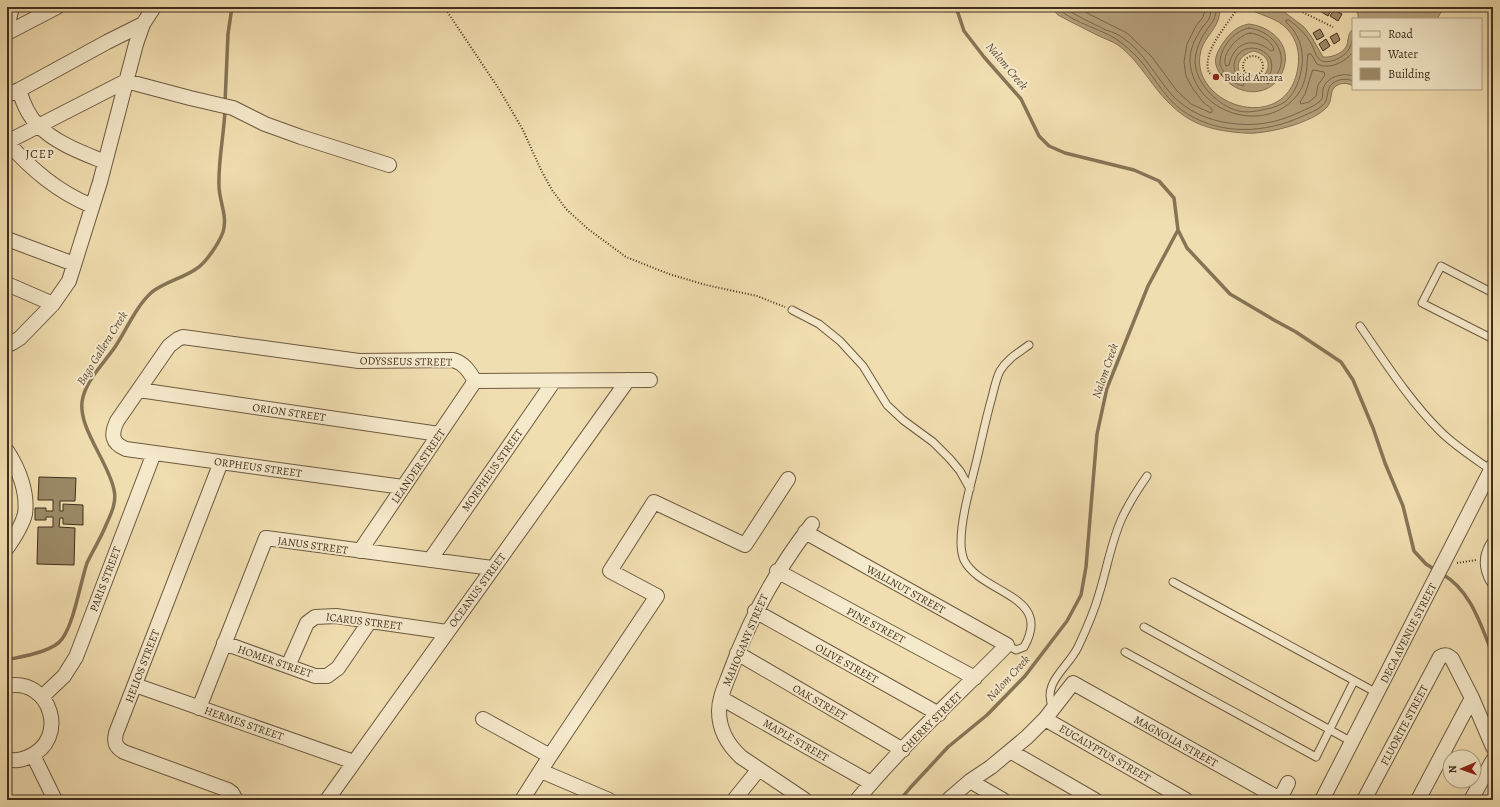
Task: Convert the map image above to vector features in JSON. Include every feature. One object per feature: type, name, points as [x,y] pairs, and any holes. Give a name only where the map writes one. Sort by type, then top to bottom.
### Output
[{"type":"street","points":[[7,28],[12,7]]},
{"type":"street","points":[[7,34],[57,7]]},
{"type":"street","points":[[7,345],[20,338],[53,304],[69,282],[105,162],[136,44],[143,24],[154,7]]},
{"type":"street","points":[[105,162],[53,137],[38,126],[24,104],[13,93],[143,24]]},
{"type":"street","points":[[92,206],[73,198],[47,181],[18,155],[7,142],[126,81],[232,108],[265,124],[389,165]]},
{"type":"street","points":[[7,239],[74,264]]},
{"type":"street","points":[[7,284],[53,304]]},
{"type":"street","name":"ODYSSEUS STREET","points":[[138,390],[169,346],[178,339],[189,337],[359,360],[452,360],[465,366],[475,381]]},
{"type":"street","name":"OCEANUS STREET","points":[[327,800],[628,380]]},
{"type":"street","points":[[475,381],[650,380]]},
{"type":"street","name":"LEANDER STREET","points":[[360,551],[475,381]]},
{"type":"street","name":"MORPHEUS STREET","points":[[430,560],[554,381]]},
{"type":"street","name":"ORION STREET","points":[[138,390],[439,434]]},
{"type":"street","name":"ORPHEUS STREET","points":[[138,390],[115,425],[113,436],[115,442],[119,446],[126,449],[403,488]]},
{"type":"street","points":[[7,451],[18,472],[26,501],[24,515],[20,526],[7,548]]},
{"type":"street","name":"PARIS STREET","points":[[42,697],[64,676],[76,657],[154,453]]},
{"type":"street","name":"HELIOS STREET","points":[[221,462],[116,733],[115,745],[119,749],[228,790],[232,793],[236,800]]},
{"type":"street","name":"DECA AVENUE STREET","points":[[1322,800],[1492,468]]},
{"type":"street","points":[[522,800],[540,770],[657,596],[610,571],[654,502],[745,545],[788,479]]},
{"type":"street","name":"WALLNUT STREET","points":[[809,528],[1007,645]]},
{"type":"street","name":"MAHOGANY STREET","points":[[798,798],[741,757],[732,748],[725,737],[720,724],[719,711],[721,698],[737,653],[755,611],[777,572],[809,528]]},
{"type":"street","name":"JANUS STREET","points":[[199,708],[266,538],[492,568]]},
{"type":"street","points":[[1493,545],[1487,561],[1493,580]]},
{"type":"street","name":"PINE STREET","points":[[777,572],[975,678]]},
{"type":"street","name":"OLIVE STREET","points":[[755,611],[939,714]]},
{"type":"street","name":"ICARUS STREET","points":[[288,666],[306,623],[315,617],[336,616],[447,632]]},
{"type":"street","name":"HOMER STREET","points":[[224,643],[315,676],[327,676],[338,668],[370,621]]},
{"type":"street","name":"CHERRY STREET","points":[[858,800],[871,783],[902,750],[1007,645]]},
{"type":"street","name":"OAK STREET","points":[[737,653],[902,750]]},
{"type":"street","name":"FLUORITE STREET","points":[[1364,800],[1440,657],[1446,655],[1452,659],[1472,698]]},
{"type":"street","name":"MAGNOLIA STREET","points":[[1049,713],[1073,683],[1280,800]]},
{"type":"street","points":[[7,686],[20,685],[36,691],[42,697],[50,710],[52,725],[48,739],[44,746],[33,755],[18,760],[7,759]]},
{"type":"street","name":"HERMES STREET","points":[[135,685],[354,762]]},
{"type":"street","name":"MAPLE STREET","points":[[721,698],[871,783]]},
{"type":"street","points":[[1472,698],[1493,747]]},
{"type":"street","points":[[1418,800],[1472,698]]},
{"type":"street","points":[[948,800],[970,781],[1010,751],[1049,713]]},
{"type":"street","name":"EUCALYPTUS STREET","points":[[1049,713],[1186,800]]},
{"type":"street","points":[[483,719],[550,756]]},
{"type":"street","points":[[1010,751],[1095,800]]},
{"type":"street","points":[[33,755],[55,800]]},
{"type":"street","points":[[1472,800],[1493,760]]},
{"type":"street","points":[[734,800],[759,769]]},
{"type":"street","points":[[540,770],[609,800]]},
{"type":"street","points":[[970,781],[1004,800]]},
{"type":"street","points":[[1280,800],[1288,783]]},
{"type":"lane","points":[[1493,293],[1440,266],[1422,303],[1493,339]]},
{"type":"lane","points":[[792,310],[819,324],[840,341],[863,366],[887,405],[903,420],[933,442],[950,459],[960,471],[970,489]]},
{"type":"lane","points":[[1360,326],[1392,372],[1422,411],[1441,431],[1464,450],[1492,468]]},
{"type":"lane","points":[[1007,645],[1016,650],[1024,647],[1031,633],[1029,613],[1016,598],[987,583],[971,570],[964,560],[961,541],[970,489],[986,420],[1000,372],[1011,358],[1029,345]]},
{"type":"lane","points":[[1049,713],[1052,683],[1077,649],[1099,595],[1122,518],[1131,500],[1147,476]]},
{"type":"lane","points":[[1173,582],[1377,694]]},
{"type":"lane","points":[[1144,627],[1352,742]]},
{"type":"lane","points":[[1125,652],[1316,757],[1354,681]]},
{"type":"path","points":[[444,7],[499,89],[523,130],[541,170],[552,190],[566,209],[588,229],[626,257],[669,274],[706,285],[757,296],[792,310]]},
{"type":"path","points":[[1238,7],[1212,46],[1209,56],[1208,70],[1209,73],[1213,75],[1246,73],[1252,76],[1259,74],[1263,67],[1261,60],[1254,57],[1247,59],[1244,66],[1246,73]]},
{"type":"path","points":[[1292,7],[1333,27]]},
{"type":"path","points":[[1444,561],[1487,561]]},
{"type":"water","points":[[1051,7],[1224,7],[1220,11],[1219,18],[1201,50],[1200,55],[1202,73],[1211,89],[1225,100],[1242,106],[1260,107],[1277,102],[1291,88],[1298,67],[1299,57],[1296,42],[1288,30],[1274,19],[1246,7],[1277,7],[1304,27],[1323,57],[1329,57],[1342,52],[1347,45],[1352,30],[1352,86],[1345,83],[1336,86],[1332,90],[1329,105],[1320,113],[1288,127],[1253,133],[1215,129],[1181,114],[1162,95],[1132,58],[1118,45],[1058,15]]},
{"type":"water","points":[[1353,7],[1444,7],[1438,18],[1358,18],[1358,14]]},
{"type":"water","points":[[1249,24],[1266,29],[1273,34],[1283,47],[1285,55],[1285,64],[1277,81],[1271,87],[1255,92],[1238,89],[1231,84],[1219,72],[1216,62],[1218,50],[1228,36],[1241,26]],"holes":[[[1254,51],[1264,56],[1268,62],[1268,69],[1264,75],[1259,80],[1252,82],[1245,80],[1238,69],[1241,59],[1250,52]]]},
{"type":"building","points":[[1322,7],[1332,9],[1328,16],[1320,11]]},
{"type":"building","points":[[1334,10],[1342,14],[1338,21],[1330,16]]},
{"type":"building","points":[[1320,29],[1324,36],[1317,40],[1313,33]]},
{"type":"building","points":[[1337,33],[1340,40],[1334,44],[1330,37]]},
{"type":"building","points":[[1326,39],[1330,46],[1323,51],[1319,44]]},
{"type":"building","points":[[39,477],[76,478],[75,501],[60,501],[60,511],[63,511],[63,504],[83,505],[83,525],[63,524],[63,518],[60,518],[59,527],[75,528],[74,565],[37,564],[38,527],[53,527],[53,517],[46,517],[46,520],[35,520],[35,508],[46,508],[46,511],[53,511],[53,500],[38,500]]},
{"type":"waterway","name":"Bago Gallera Creek","points":[[225,103],[228,34],[232,7]]},
{"type":"waterway","name":"Nalom Creek","points":[[900,800],[948,747],[987,715],[1025,676],[1067,621],[1081,595],[1086,567],[1097,434],[1107,388],[1148,286],[1178,230],[1174,198],[1159,181],[1134,170],[1065,153],[1049,146],[1039,136],[1021,99],[984,57],[964,31],[956,7]]},
{"type":"waterway","name":"Bago Gallera Creek","points":[[11,659],[46,650],[53,647],[62,639],[70,623],[87,563],[102,535],[113,508],[115,494],[111,479],[88,431],[84,419],[82,408],[85,390],[115,347],[136,311],[146,298],[157,289],[200,266],[212,252],[223,232],[224,214],[219,192],[219,177],[225,110]]},
{"type":"waterway","points":[[1178,230],[1187,248],[1230,294],[1296,332],[1341,362],[1353,380],[1373,428],[1385,463],[1403,506],[1414,551],[1426,564],[1437,571]]},
{"type":"waterway","points":[[1442,574],[1461,589],[1468,599],[1493,655]]},
{"type":"place","name":"Bukid Amara","points":[[1216,77]]},
{"type":"district","name":"JCEP","points":[[40,154]]}]
